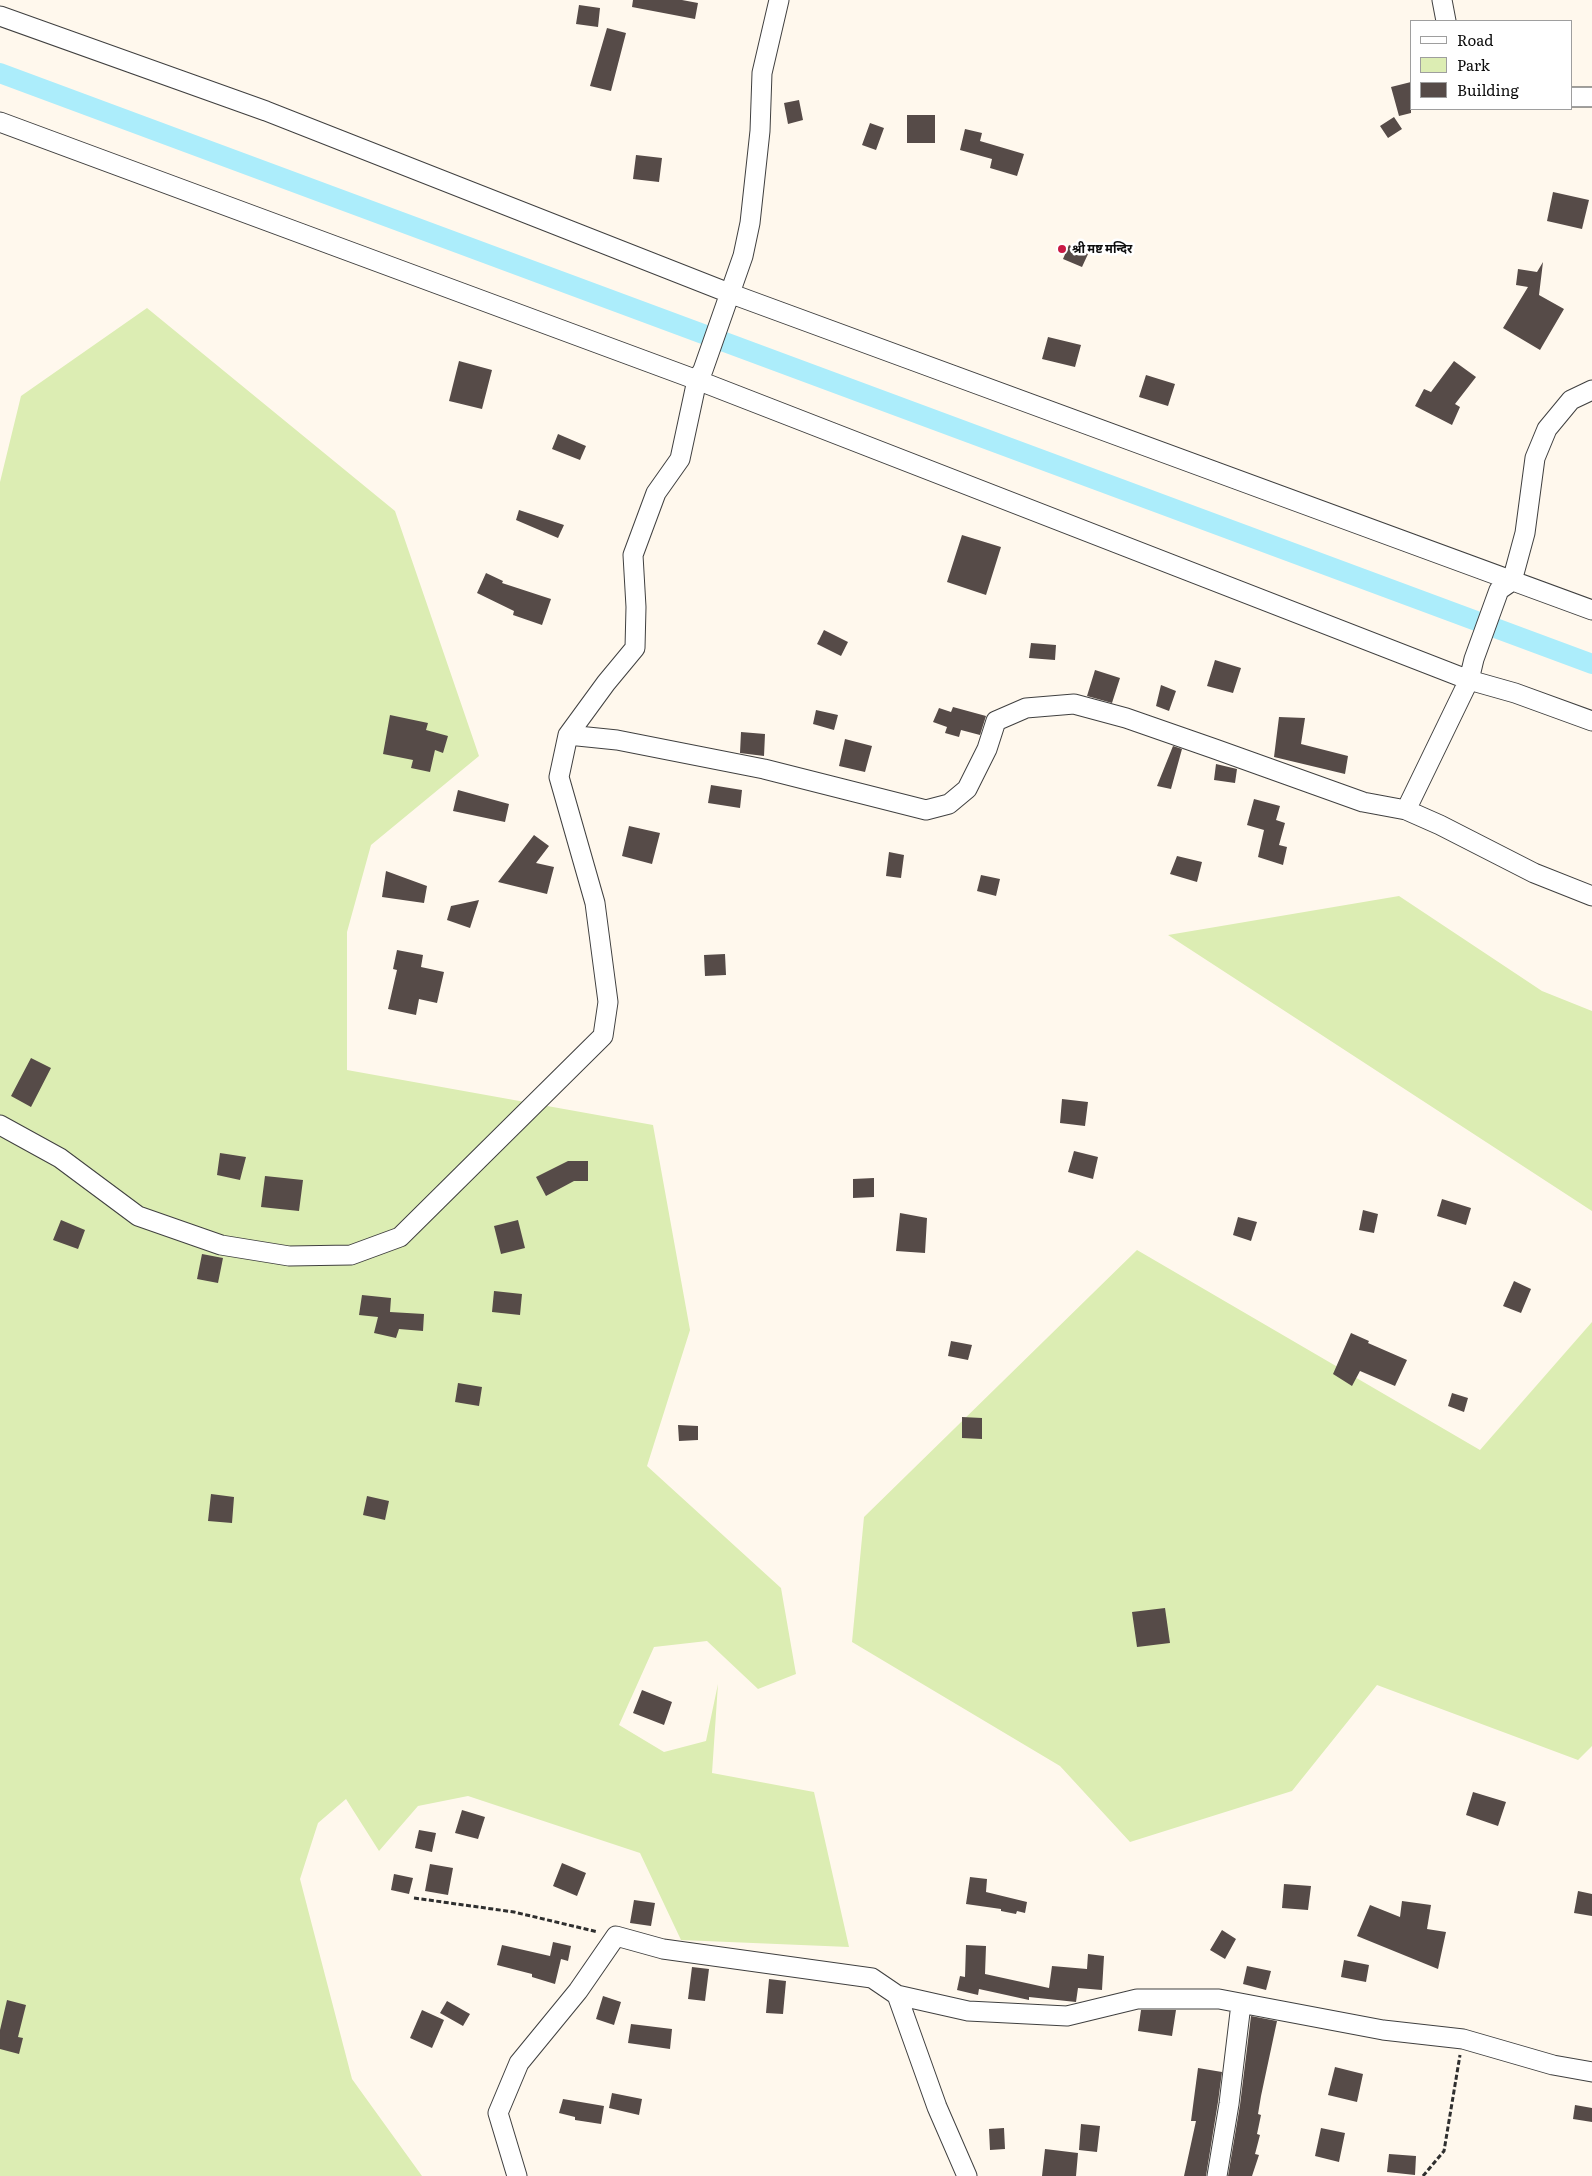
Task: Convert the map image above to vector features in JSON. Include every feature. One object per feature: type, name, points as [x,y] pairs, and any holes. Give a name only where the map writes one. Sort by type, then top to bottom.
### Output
[{"type":"street","points":[[0,1125],[60,1158],[138,1216],[221,1245],[289,1256],[351,1255],[400,1237],[603,1036],[608,1002],[595,903],[559,777],[568,735],[606,682],[635,648],[636,607],[633,555],[656,493],[680,459],[700,375],[743,256],[750,223],[760,131],[762,73],[780,0]]},
{"type":"street","points":[[1442,0],[1446,20]]},
{"type":"street","points":[[0,16],[266,112],[728,298],[1506,586],[1592,610]]},
{"type":"street","points":[[1572,97],[1592,97]]},
{"type":"street","points":[[0,122],[700,375],[1469,680],[1515,693],[1592,722]]},
{"type":"street","points":[[1406,810],[1469,680],[1474,659],[1506,586],[1525,533],[1535,458],[1547,429],[1571,400],[1592,390]]},
{"type":"street","points":[[568,735],[617,740],[764,769],[926,810],[949,804],[967,789],[987,749],[996,721],[1026,708],[1074,704],[1126,718],[1216,748],[1364,802],[1406,810],[1440,824],[1534,873],[1592,896]]},
{"type":"street","points":[[517,2176],[498,2113],[501,2105],[519,2063],[578,1991],[616,1936],[663,1949],[872,1978],[897,1995],[968,2011],[1068,2016],[1137,1999],[1219,1999],[1383,2030],[1464,2039],[1554,2065],[1592,2072]]},
{"type":"street","points":[[897,1995],[937,2107],[967,2176]]},
{"type":"street","points":[[1217,2176],[1229,2104],[1241,2004]]},
{"type":"path","points":[[414,1898],[514,1912],[616,1936]]},
{"type":"path","points":[[1423,2176],[1444,2151],[1456,2074],[1464,2039]]},
{"type":"green space","points":[[147,308],[395,511],[479,756],[371,845],[347,932],[347,1070],[653,1125],[690,1330],[647,1466],[781,1588],[796,1674],[758,1689],[707,1641],[654,1647],[619,1725],[664,1752],[706,1741],[718,1684],[712,1773],[814,1792],[849,1947],[681,1940],[640,1853],[468,1796],[418,1806],[379,1851],[346,1799],[318,1823],[300,1879],[352,2079],[422,2176],[0,2176],[0,482],[21,396]]},
{"type":"green space","points":[[1399,896],[1542,991],[1592,1011],[1592,1211],[1168,935]]},
{"type":"green space","points":[[1137,1250],[1480,1450],[1592,1322],[1592,1746],[1578,1760],[1377,1685],[1292,1791],[1130,1842],[1060,1766],[852,1642],[864,1517]]},
{"type":"building","points":[[633,0],[682,0],[698,3],[695,19],[632,7]]},
{"type":"building","points":[[579,5],[600,8],[598,27],[576,24]]},
{"type":"building","points":[[607,28],[626,33],[611,91],[590,86]]},
{"type":"building","points":[[1410,82],[1411,113],[1399,116],[1391,87]]},
{"type":"building","points":[[799,100],[803,120],[788,124],[784,103]]},
{"type":"building","points":[[907,115],[935,115],[935,143],[907,143]]},
{"type":"building","points":[[1394,117],[1402,129],[1388,138],[1380,126]]},
{"type":"building","points":[[870,123],[884,128],[876,150],[862,145]]},
{"type":"building","points":[[965,129],[982,133],[980,141],[1024,154],[1017,176],[990,168],[992,159],[960,150]]},
{"type":"building","points":[[636,155],[662,158],[659,182],[633,179]]},
{"type":"building","points":[[1553,192],[1589,200],[1582,229],[1547,221]]},
{"type":"building","points":[[1069,245],[1088,254],[1082,267],[1063,259]]},
{"type":"building","points":[[1543,262],[1539,295],[1564,309],[1540,350],[1503,328],[1528,287],[1516,285],[1518,269],[1537,272]]},
{"type":"building","points":[[1048,337],[1081,345],[1075,367],[1042,359]]},
{"type":"building","points":[[459,361],[492,370],[482,409],[449,401]]},
{"type":"building","points":[[1454,361],[1476,377],[1455,404],[1460,407],[1452,425],[1415,406],[1424,389],[1431,392]]},
{"type":"building","points":[[1146,375],[1175,384],[1168,406],[1139,397]]},
{"type":"building","points":[[558,434],[586,446],[580,460],[552,449]]},
{"type":"building","points":[[519,510],[564,525],[558,538],[516,520]]},
{"type":"building","points":[[962,535],[1001,547],[986,595],[947,582]]},
{"type":"building","points":[[486,573],[503,581],[502,583],[551,599],[542,625],[513,615],[514,611],[477,593]]},
{"type":"building","points":[[824,630],[848,642],[841,656],[817,644]]},
{"type":"building","points":[[1031,643],[1056,645],[1055,660],[1029,658]]},
{"type":"building","points":[[1215,660],[1241,668],[1233,693],[1207,686]]},
{"type":"building","points":[[1095,670],[1120,678],[1112,703],[1087,696]]},
{"type":"building","points":[[1161,685],[1176,691],[1169,711],[1156,706]]},
{"type":"building","points":[[953,707],[986,716],[980,735],[961,730],[959,737],[945,733],[947,727],[933,722],[939,708],[951,712]]},
{"type":"building","points":[[816,710],[838,715],[834,730],[813,724]]},
{"type":"building","points":[[390,715],[428,723],[426,730],[448,736],[443,753],[435,750],[430,772],[411,768],[413,760],[383,754]]},
{"type":"building","points":[[1279,717],[1305,718],[1301,744],[1348,756],[1345,774],[1274,757]]},
{"type":"building","points":[[741,732],[765,734],[764,756],[740,753]]},
{"type":"building","points":[[845,739],[872,746],[865,772],[839,766]]},
{"type":"building","points":[[1173,746],[1182,749],[1171,789],[1157,786]]},
{"type":"building","points":[[1216,764],[1237,769],[1235,783],[1214,780]]},
{"type":"building","points":[[711,785],[742,790],[740,808],[708,803]]},
{"type":"building","points":[[458,790],[509,804],[505,822],[453,811]]},
{"type":"building","points":[[1254,799],[1280,806],[1276,820],[1285,823],[1279,845],[1287,847],[1283,865],[1258,857],[1264,830],[1247,825]]},
{"type":"building","points":[[629,826],[660,833],[652,864],[622,856]]},
{"type":"building","points":[[534,835],[549,846],[536,863],[554,867],[547,894],[498,882]]},
{"type":"building","points":[[889,852],[904,855],[901,878],[886,876]]},
{"type":"building","points":[[1177,856],[1202,862],[1197,882],[1170,874]]},
{"type":"building","points":[[386,871],[427,886],[424,903],[382,897]]},
{"type":"building","points":[[981,875],[1000,879],[996,896],[977,891]]},
{"type":"building","points":[[479,900],[470,928],[447,920],[451,906]]},
{"type":"building","points":[[397,950],[423,955],[421,967],[444,972],[437,1003],[419,999],[416,1015],[388,1009],[397,970],[393,969]]},
{"type":"building","points":[[725,954],[726,975],[705,976],[704,955]]},
{"type":"building","points":[[31,1058],[51,1068],[31,1107],[11,1096]]},
{"type":"building","points":[[1062,1099],[1088,1102],[1085,1126],[1060,1123]]},
{"type":"building","points":[[1074,1151],[1098,1157],[1093,1179],[1068,1172]]},
{"type":"building","points":[[220,1153],[246,1157],[240,1180],[217,1175]]},
{"type":"building","points":[[568,1161],[588,1161],[588,1181],[574,1181],[546,1196],[536,1177]]},
{"type":"building","points":[[265,1176],[303,1180],[299,1211],[261,1207]]},
{"type":"building","points":[[874,1178],[874,1197],[853,1198],[853,1179]]},
{"type":"building","points":[[1442,1199],[1471,1208],[1466,1225],[1437,1216]]},
{"type":"building","points":[[1363,1210],[1378,1214],[1374,1233],[1359,1230]]},
{"type":"building","points":[[900,1213],[927,1218],[925,1253],[896,1251]]},
{"type":"building","points":[[1238,1217],[1257,1222],[1251,1241],[1233,1235]]},
{"type":"building","points":[[61,1220],[85,1230],[78,1249],[53,1240]]},
{"type":"building","points":[[518,1220],[525,1248],[501,1254],[494,1226]]},
{"type":"building","points":[[202,1254],[223,1258],[218,1283],[197,1279]]},
{"type":"building","points":[[1514,1281],[1531,1289],[1521,1313],[1503,1306]]},
{"type":"building","points":[[494,1291],[522,1294],[520,1315],[492,1312]]},
{"type":"building","points":[[362,1295],[391,1298],[390,1312],[424,1314],[423,1331],[399,1329],[396,1338],[374,1333],[378,1317],[359,1315]]},
{"type":"building","points":[[1351,1333],[1369,1341],[1368,1343],[1407,1360],[1395,1386],[1360,1371],[1352,1386],[1333,1374]]},
{"type":"building","points":[[951,1341],[972,1345],[968,1360],[948,1356]]},
{"type":"building","points":[[458,1383],[482,1387],[479,1406],[455,1402]]},
{"type":"building","points":[[1452,1393],[1468,1398],[1464,1412],[1448,1406]]},
{"type":"building","points":[[962,1417],[982,1418],[982,1439],[962,1438]]},
{"type":"building","points":[[678,1425],[698,1426],[698,1440],[679,1441]]},
{"type":"building","points":[[211,1494],[234,1497],[232,1523],[208,1521]]},
{"type":"building","points":[[367,1496],[389,1501],[385,1520],[363,1515]]},
{"type":"building","points":[[1165,1608],[1170,1643],[1137,1647],[1132,1612]]},
{"type":"building","points":[[642,1690],[672,1702],[664,1725],[633,1713]]},
{"type":"building","points":[[1473,1792],[1506,1802],[1498,1826],[1466,1815]]},
{"type":"building","points":[[462,1810],[485,1817],[478,1839],[455,1833]]},
{"type":"building","points":[[419,1830],[436,1833],[432,1852],[415,1848]]},
{"type":"building","points":[[562,1863],[586,1873],[577,1896],[553,1886]]},
{"type":"building","points":[[430,1864],[453,1868],[448,1895],[425,1891]]},
{"type":"building","points":[[394,1874],[413,1878],[409,1894],[391,1890]]},
{"type":"building","points":[[970,1877],[987,1879],[986,1892],[1027,1902],[1025,1913],[1017,1911],[1016,1914],[1001,1911],[1001,1909],[966,1904]]},
{"type":"building","points":[[1284,1884],[1311,1886],[1308,1910],[1282,1908]]},
{"type":"building","points":[[1578,1891],[1592,1894],[1592,1916],[1574,1913]]},
{"type":"building","points":[[634,1900],[655,1903],[651,1926],[630,1923]]},
{"type":"building","points":[[1402,1901],[1431,1905],[1427,1929],[1446,1932],[1438,1969],[1357,1936],[1370,1905],[1400,1917]]},
{"type":"building","points":[[1222,1930],[1236,1939],[1225,1959],[1210,1950]]},
{"type":"building","points":[[553,1942],[571,1946],[568,1961],[561,1959],[555,1984],[532,1977],[532,1974],[497,1965],[502,1945],[550,1956]]},
{"type":"building","points":[[966,1945],[986,1946],[985,1974],[1049,1988],[1052,1966],[1087,1969],[1088,1954],[1104,1956],[1102,1990],[1078,1988],[1076,2002],[1029,1997],[1029,2000],[979,1989],[978,1995],[957,1990],[960,1976],[965,1977]]},
{"type":"building","points":[[1344,1960],[1369,1965],[1366,1982],[1341,1977]]},
{"type":"building","points":[[1247,1966],[1271,1971],[1266,1990],[1243,1984]]},
{"type":"building","points":[[692,1967],[709,1969],[705,2001],[688,1999]]},
{"type":"building","points":[[769,1979],[786,1981],[783,2014],[766,2013]]},
{"type":"building","points":[[603,1996],[621,2002],[614,2025],[596,2019]]},
{"type":"building","points":[[7,2000],[26,2005],[18,2037],[23,2038],[19,2054],[0,2049],[0,2030]]},
{"type":"building","points":[[447,2001],[470,2014],[463,2026],[440,2013]]},
{"type":"building","points":[[422,2010],[444,2020],[432,2048],[410,2038]]},
{"type":"building","points":[[1141,2010],[1176,2010],[1172,2036],[1138,2031]]},
{"type":"building","points":[[1251,2016],[1277,2021],[1258,2114],[1261,2115],[1257,2134],[1260,2135],[1255,2154],[1259,2155],[1252,2176],[1228,2176],[1240,2105]]},
{"type":"building","points":[[631,2024],[672,2029],[670,2049],[628,2043]]},
{"type":"building","points":[[1335,2067],[1363,2074],[1357,2102],[1328,2095]]},
{"type":"building","points":[[1198,2068],[1222,2072],[1206,2176],[1184,2176],[1196,2121],[1191,2121]]},
{"type":"building","points":[[612,2093],[642,2099],[639,2115],[609,2108]]},
{"type":"building","points":[[563,2099],[604,2106],[601,2124],[575,2120],[575,2117],[559,2113]]},
{"type":"building","points":[[1575,2105],[1592,2108],[1592,2122],[1573,2119]]},
{"type":"building","points":[[1081,2124],[1100,2126],[1097,2152],[1079,2150]]},
{"type":"building","points":[[1004,2128],[1005,2149],[990,2150],[989,2129]]},
{"type":"building","points":[[1321,2128],[1345,2133],[1339,2162],[1315,2156]]},
{"type":"building","points":[[1045,2149],[1078,2153],[1076,2176],[1042,2176]]},
{"type":"building","points":[[1389,2154],[1416,2156],[1415,2175],[1387,2172]]},
{"type":"waterway","points":[[0,73],[1592,664]]},
{"type":"place","name":"श्री मष्ट मन्दिर","points":[[1062,249]]}]
